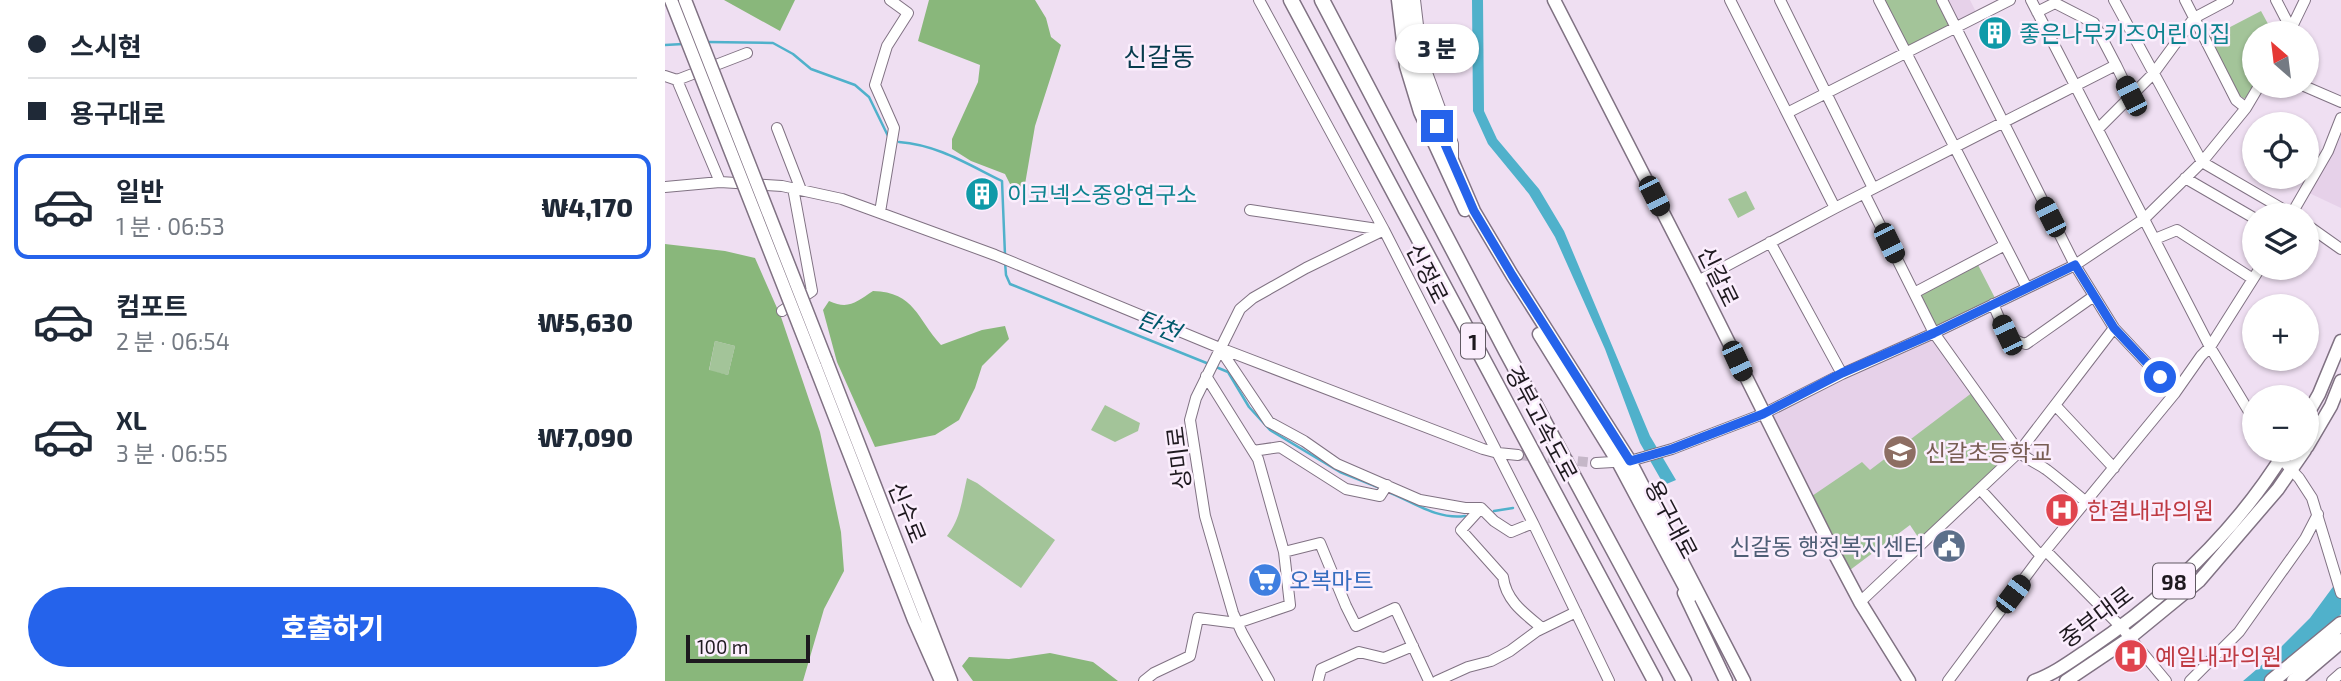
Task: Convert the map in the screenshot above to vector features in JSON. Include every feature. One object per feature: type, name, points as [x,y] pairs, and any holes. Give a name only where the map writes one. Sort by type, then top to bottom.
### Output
[{"type":"highway","name":"경부고속도로","points":[[1291,0],[1655,681]]},
{"type":"highway","name":"경부고속도로","points":[[1322,0],[1506,351],[1684,681]]},
{"type":"highway","points":[[2272,681],[2341,624]]},
{"type":"highway","points":[[2294,681],[2341,641]]},
{"type":"main road","points":[[671,0],[820,363]]},
{"type":"main road","points":[[685,0],[820,363]]},
{"type":"main road","name":"용구대로","points":[[1398,0],[1406,66],[1425,126],[1471,223],[1624,461],[1680,579],[1744,681]]},
{"type":"main road","name":"용구대로","points":[[1408,0],[1414,61],[1430,109],[1474,211],[1624,461],[1706,620],[1734,681]]},
{"type":"main road","name":"신갈로","points":[[1554,0],[1860,602],[1909,681]]},
{"type":"main road","points":[[2319,394],[2341,341]]},
{"type":"main road","name":"신수로","points":[[820,363],[936,639],[951,681]]},
{"type":"main road","name":"신수로","points":[[820,363],[914,620],[941,681]]},
{"type":"main road","name":"중부대로","points":[[2319,427],[2331,407],[2341,381]]},
{"type":"main road","name":"중부대로","points":[[2034,681],[2049,676],[2121,627],[2196,564],[2239,513],[2274,462]]},
{"type":"main road","name":"중부대로","points":[[2066,681],[2130,638],[2199,581],[2278,489],[2297,462]]},
{"type":"main road","points":[[1680,579],[1684,595],[1726,681]]},
{"type":"main road","points":[[936,639],[960,681]]},
{"type":"street","points":[[880,212],[894,128],[876,85],[887,46],[908,13],[890,0]]},
{"type":"street","name":"신정로","points":[[1259,0],[1384,230],[1533,523],[1609,681]]},
{"type":"street","points":[[1415,0],[1422,59],[1453,144],[1453,161]]},
{"type":"street","points":[[1730,0],[1835,208]]},
{"type":"street","points":[[1780,0],[1826,93],[1934,333],[2019,452],[2086,502]]},
{"type":"street","points":[[1879,0],[2027,288]]},
{"type":"street","points":[[1942,0],[2075,265],[2114,328],[2175,393]]},
{"type":"street","points":[[1787,113],[2010,0]]},
{"type":"street","points":[[2031,0],[2210,347],[2242,400]]},
{"type":"street","points":[[2114,0],[2202,162],[2272,203]]},
{"type":"street","points":[[2185,0],[2236,100],[2246,108]]},
{"type":"street","points":[[2098,129],[2154,74],[2194,18],[2228,0]]},
{"type":"street","points":[[2276,0],[2285,21]]},
{"type":"street","points":[[2295,21],[2305,0]]},
{"type":"street","points":[[2037,12],[2055,3],[2094,23],[2131,96]]},
{"type":"street","points":[[665,75],[677,80],[747,53]]},
{"type":"street","points":[[1698,281],[2116,65]]},
{"type":"street","points":[[677,80],[720,182]]},
{"type":"street","points":[[2319,92],[2341,102]]},
{"type":"street","points":[[1596,463],[1646,457],[1763,414],[1842,373],[1934,333],[2075,265],[2144,219],[2202,162],[2252,98]]},
{"type":"street","points":[[2299,203],[2328,151],[2341,118]]},
{"type":"street","points":[[777,128],[797,189],[811,291],[782,311]]},
{"type":"street","points":[[2186,178],[2242,211]]},
{"type":"street","points":[[665,187],[720,182],[797,189],[842,199],[1019,265],[1220,348],[1498,453],[1518,455]]},
{"type":"street","points":[[1250,210],[1384,230]]},
{"type":"street","name":"상미로","points":[[1269,681],[1237,622],[1205,516],[1190,420],[1196,398],[1240,309],[1252,298],[1306,268],[1384,230]]},
{"type":"street","points":[[2155,239],[2177,230],[2242,272]]},
{"type":"street","points":[[2319,233],[2341,249]]},
{"type":"street","points":[[1770,242],[1842,373]]},
{"type":"street","points":[[1914,293],[2005,245]]},
{"type":"street","points":[[1948,681],[2043,553],[2210,347],[2252,280]]},
{"type":"street","points":[[1993,304],[2007,335],[2014,341],[2026,344],[2094,296]]},
{"type":"street","points":[[1860,602],[2019,452],[2114,328]]},
{"type":"street","points":[[1220,348],[1269,422],[1304,441],[1337,464],[1420,500],[1481,508],[1511,532],[1533,523]]},
{"type":"street","points":[[1144,681],[1154,673],[1190,656],[1198,618],[1237,622],[1290,605],[1284,552],[1258,460],[1206,376]]},
{"type":"street","points":[[2055,405],[2114,468]]},
{"type":"street","points":[[1253,451],[1280,447],[1346,489],[1380,496],[1387,485]]},
{"type":"street","points":[[2286,462],[2309,491],[2341,593]]},
{"type":"street","points":[[1980,489],[2121,627],[2166,681]]},
{"type":"street","points":[[1481,508],[1461,530],[1503,577],[1504,587],[1518,609],[1542,628]]},
{"type":"street","points":[[2190,681],[2239,632],[2305,539],[2318,514]]},
{"type":"street","points":[[1284,552],[1320,543],[1356,626],[1395,608],[1429,681]]},
{"type":"street","points":[[1437,681],[1468,667],[1491,661],[1542,628],[1576,612]]},
{"type":"street","points":[[1318,681],[1321,669],[1359,652],[1384,658],[1413,646]]},
{"type":"street","points":[[1956,670],[1959,681]]},
{"type":"street","points":[[2332,681],[2341,673]]},
{"type":"shaded area","points":[[1947,0],[1970,0],[1976,12],[1960,20],[1956,18]]},
{"type":"shaded area","points":[[2341,127],[2341,208],[2307,192],[2309,189],[2319,189],[2319,169]]},
{"type":"shaded area","name":"신갈초등학교","points":[[1933,338],[2009,448],[1850,570],[1772,415],[1845,376]]},
{"type":"green space","points":[[724,0],[795,0],[780,31]]},
{"type":"green space","points":[[929,0],[1035,0],[1046,18],[1051,37],[1061,45],[1035,126],[1024,190],[1012,188],[1005,174],[971,161],[952,149],[952,139],[978,82],[980,65],[918,41]]},
{"type":"green space","points":[[1879,0],[1942,0],[1956,27],[1905,53]]},
{"type":"green space","points":[[2261,11],[2266,21],[2242,21],[2242,97],[2239,96],[2209,38]]},
{"type":"green space","points":[[1746,191],[1755,209],[1738,218],[1728,199]]},
{"type":"green space","points":[[665,244],[725,251],[755,258],[781,317],[820,432],[841,532],[844,571],[824,609],[803,681],[665,681]],"holes":[[[715,341],[735,346],[728,375],[709,370]]]},
{"type":"green space","points":[[1977,263],[1995,298],[1934,329],[1918,295]]},
{"type":"green space","points":[[873,291],[898,296],[907,302],[941,345],[982,330],[1005,326],[1009,339],[982,366],[975,388],[959,420],[935,435],[875,447],[837,362],[823,310],[829,301],[847,305]]},
{"type":"green space","points":[[715,341],[735,346],[728,375],[709,371]]},
{"type":"green space","points":[[1973,392],[2007,441],[2009,456],[1920,540],[1910,525],[1850,570],[1812,496],[1862,462],[1870,470]]},
{"type":"green space","points":[[1105,405],[1140,423],[1138,431],[1115,442],[1091,430]]},
{"type":"green space","points":[[967,478],[1055,540],[1021,588],[947,536],[958,515]]},
{"type":"green space","points":[[1050,653],[1093,662],[1118,681],[973,681],[962,666],[969,657],[1009,659]]},
{"type":"water","points":[[1472,0],[1483,0],[1484,111],[1497,139],[1539,189],[1564,231],[1650,436],[1676,480],[1664,485],[1640,443],[1605,349],[1555,237],[1529,194],[1488,144],[1473,111]]},
{"type":"water","points":[[2341,576],[2341,614],[2308,654],[2289,658],[2265,681],[2243,681],[2310,618]]},
{"type":"waterway","name":"탄천","points":[[707,42],[773,43],[793,54],[811,69],[855,85],[869,97],[889,138]]},
{"type":"waterway","name":"탄천","points":[[665,45],[683,44]]},
{"type":"waterway","name":"탄천","points":[[899,142],[939,151],[1002,181],[1005,255]]},
{"type":"waterway","name":"탄천","points":[[1005,262],[1010,284],[1209,364]]},
{"type":"waterway","name":"탄천","points":[[1216,367],[1228,372],[1249,407],[1270,430],[1340,472],[1380,488]]},
{"type":"waterway","name":"탄천","points":[[1386,491],[1424,509],[1444,515],[1465,516]]},
{"type":"waterway","name":"탄천","points":[[1494,511],[1513,508]]},
{"type":"tunnel","points":[[1518,455],[1596,463]]},
{"type":"place","name":"좋은나무키즈어린이집","points":[[1995,33]]},
{"type":"place","name":"이코넥스중앙연구소","points":[[982,194]]},
{"type":"place","name":"신갈초등학교","points":[[1900,452]]},
{"type":"place","name":"한결내과의원","points":[[2062,510]]},
{"type":"place","name":"신갈동 행정복지센터","points":[[1949,546]]},
{"type":"place","name":"오복마트","points":[[1265,580]]},
{"type":"place","name":"예일내과의원","points":[[2131,656]]},
{"type":"district","name":"신갈동","points":[[1159,55]]},
{"type":"route","points":[[1437,126],[1474,211],[1630,461],[1672,449],[1763,414],[1842,373],[1934,333],[2075,265],[2114,328],[2160,377]]}]
